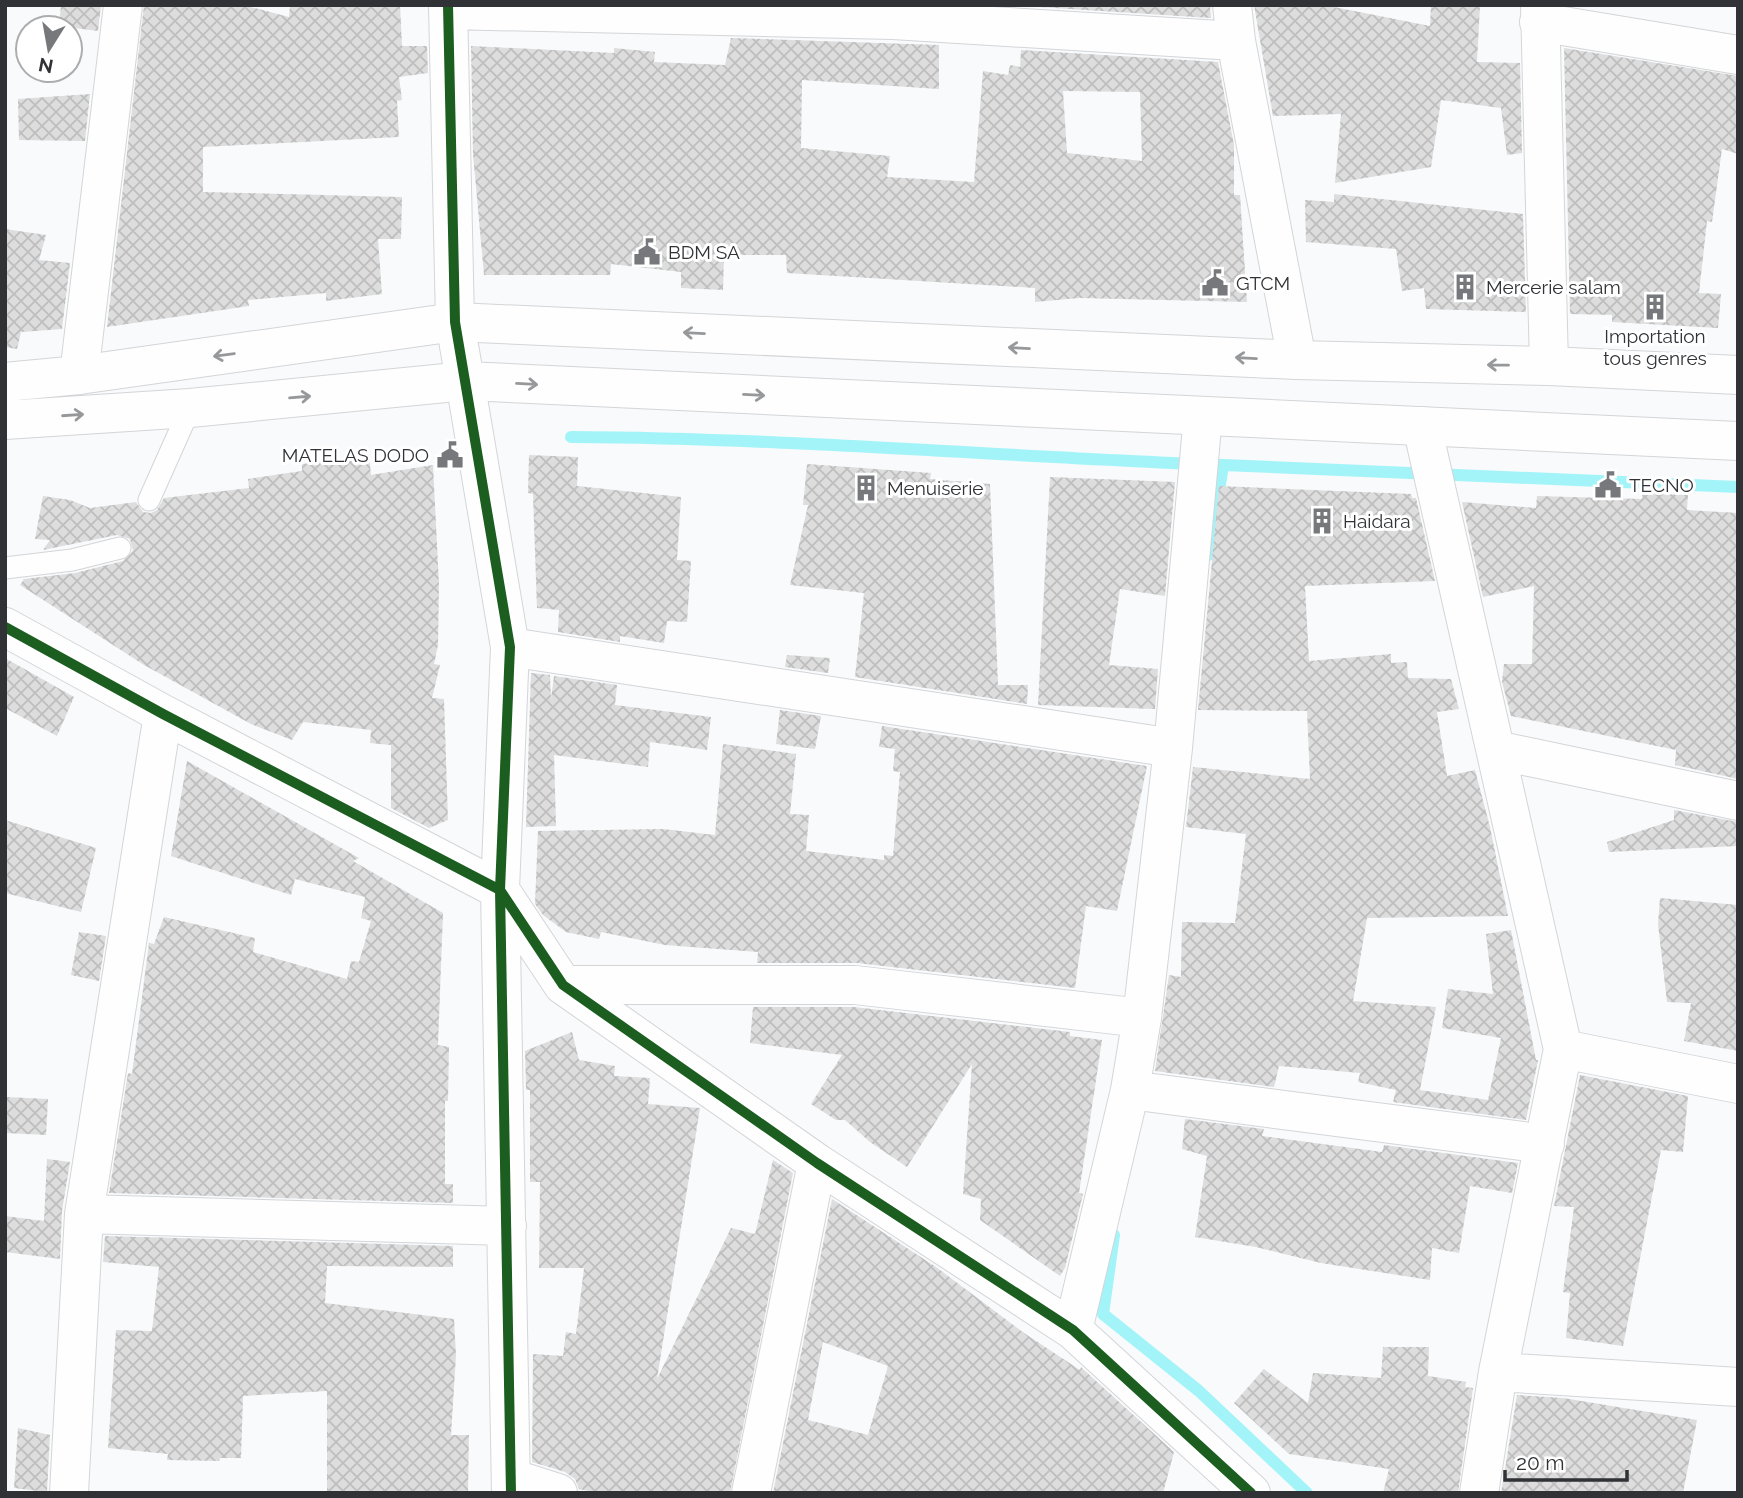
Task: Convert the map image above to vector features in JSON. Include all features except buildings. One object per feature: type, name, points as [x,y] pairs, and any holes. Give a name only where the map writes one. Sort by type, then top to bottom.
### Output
[{"type":"street","points":[[79,375],[123,5]]},
{"type":"street","points":[[558,1493],[511,1485],[500,890],[510,648],[455,322],[448,8],[893,13],[1234,23],[1297,360]]},
{"type":"street","points":[[1549,366],[1539,14],[1738,55]]},
{"type":"street","points":[[5,382],[79,375],[455,322],[1297,360],[1549,366],[1738,376]]},
{"type":"street","points":[[5,420],[190,408],[466,382],[1738,442]]},
{"type":"street","points":[[1073,1330],[1130,1090],[1142,1018],[1173,748],[1203,416]]},
{"type":"street","points":[[1422,426],[1563,1049],[1498,1372],[1479,1493]]},
{"type":"street","points":[[5,626],[163,714],[500,890],[563,985],[817,1163],[1073,1330],[1251,1493]]},
{"type":"street","points":[[510,648],[1173,748]]},
{"type":"street","points":[[69,1493],[83,1214],[163,714]]},
{"type":"street","points":[[1496,750],[1738,801]]},
{"type":"street","points":[[563,985],[855,985],[1142,1018]]},
{"type":"street","points":[[1563,1049],[1738,1084]]},
{"type":"street","points":[[1130,1090],[1545,1144]]},
{"type":"street","points":[[751,1493],[817,1163]]},
{"type":"street","points":[[83,1214],[507,1226]]},
{"type":"street","points":[[1498,1372],[1738,1387]]},
{"type":"lane","points":[[149,500],[190,408]]},
{"type":"lane","points":[[5,568],[72,560],[120,548]]},
{"type":"waterway","points":[[571,437],[815,444],[1223,465],[1209,555]]},
{"type":"waterway","points":[[1223,465],[1738,487]]},
{"type":"waterway","points":[[1114,1235],[1103,1314],[1199,1391],[1307,1493]]},
{"type":"cycle path","points":[[448,5],[455,322],[510,647],[500,890],[511,1493]]},
{"type":"cycle path","points":[[5,627],[163,714],[500,890],[563,985],[817,1163],[1073,1330],[1251,1493]]},
{"type":"place","name":"BDM SA","points":[[647,252]]},
{"type":"place","name":"GTCM","points":[[1215,283]]},
{"type":"place","name":"Mercerie salam","points":[[1465,287]]},
{"type":"place","name":"Importation tous genres","points":[[1655,307]]},
{"type":"place","name":"MATELAS DODO","points":[[450,455]]},
{"type":"place","name":"TECNO","points":[[1608,485]]},
{"type":"place","name":"Menuiserie","points":[[866,488]]},
{"type":"place","name":"Haidara","points":[[1322,521]]}]
